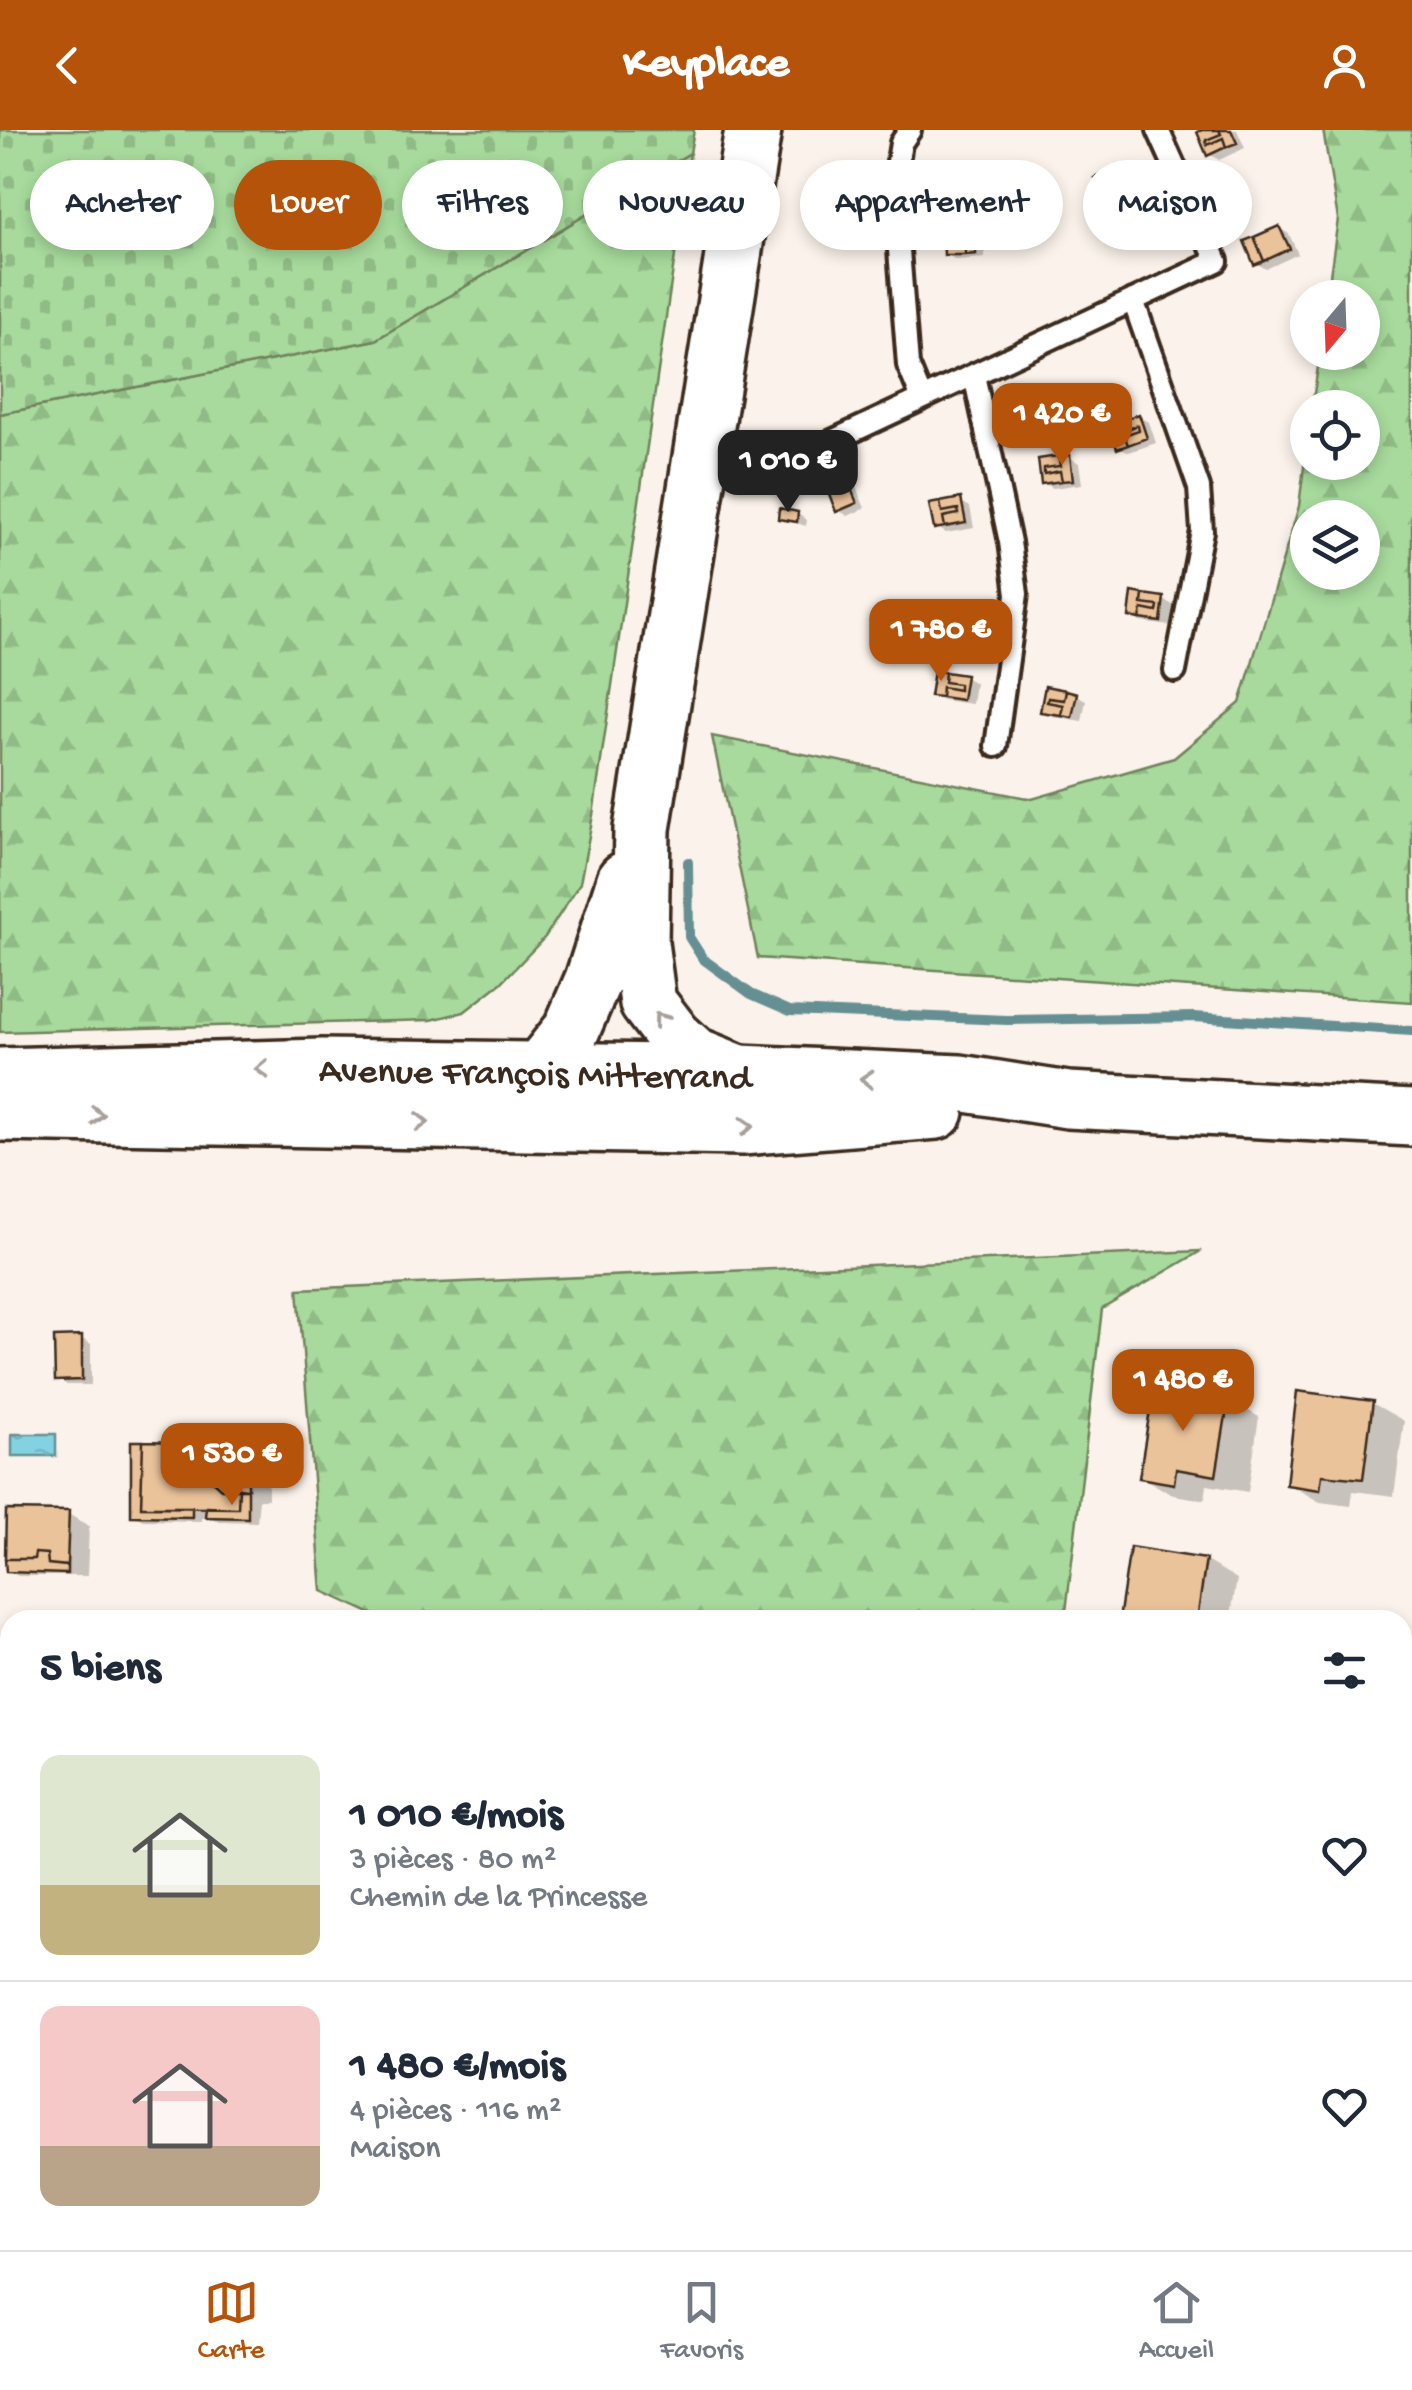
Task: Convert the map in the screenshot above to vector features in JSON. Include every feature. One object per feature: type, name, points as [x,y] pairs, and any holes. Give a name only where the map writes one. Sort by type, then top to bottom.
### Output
[{"type":"main road","points":[[739,1073],[694,1055],[674,1037],[648,1003],[640,943],[642,829],[753,130]]},
{"type":"main road","points":[[538,1071],[571,1031],[642,829]]},
{"type":"main road","name":"Avenue François Mitterrand","points":[[0,1076],[322,1067],[739,1073],[960,1083],[1068,1100],[1412,1118]]},
{"type":"main road","name":"Avenue François Mitterrand","points":[[0,1113],[742,1127],[1068,1100]]},
{"type":"lane","points":[[910,130],[901,143],[894,186],[908,365],[922,399]]},
{"type":"lane","points":[[700,460],[800,456],[1216,261],[1158,130]]},
{"type":"lane","points":[[1134,300],[1200,488],[1202,531],[1175,672]]},
{"type":"lane","points":[[974,375],[1010,542],[1017,594],[996,746]]},
{"type":"green space","points":[[0,130],[694,130],[690,153],[678,160],[583,160],[583,217],[563,228],[563,160],[402,160],[402,250],[527,250],[375,340],[0,414]]},
{"type":"green space","points":[[1323,130],[1412,130],[1412,1002],[758,958],[712,736],[1032,799],[1174,758],[1240,703],[1290,536],[1290,590],[1380,590],[1380,500],[1300,500],[1302,480],[1380,480],[1380,390],[1315,390],[1317,370],[1380,370],[1380,280],[1329,280],[1338,219]]},
{"type":"green space","points":[[583,217],[583,250],[676,250],[593,815],[580,883],[545,937],[501,983],[464,1012],[431,1020],[0,1032],[0,414],[375,340],[527,250],[563,250],[563,228]]},
{"type":"green space","points":[[1201,1251],[1102,1309],[1066,1610],[363,1610],[322,1591],[298,1289]]},
{"type":"water","points":[[12,1434],[56,1434],[56,1456],[12,1456]]},
{"type":"building","points":[[1219,130],[1221,134],[1206,140],[1207,145],[1223,138],[1226,147],[1207,156],[1197,132]]},
{"type":"building","points":[[1219,130],[1231,130],[1237,143],[1226,147],[1223,138],[1207,145],[1206,140],[1221,134]]},
{"type":"building","points":[[1279,226],[1290,249],[1264,261],[1254,237]]},
{"type":"building","points":[[1252,238],[1264,261],[1254,265],[1248,250],[1252,250]]},
{"type":"building","points":[[944,250],[965,250],[965,255],[944,255]]},
{"type":"building","points":[[1139,414],[1147,438],[1128,445],[1124,435],[1139,430],[1138,425],[1123,431],[1119,421]]},
{"type":"building","points":[[1119,421],[1123,431],[1138,425],[1139,430],[1124,435],[1128,445],[1117,449],[1109,425]]},
{"type":"building","points":[[835,451],[839,460],[818,469],[814,460]]},
{"type":"building","points":[[1070,455],[1073,480],[1062,481],[1060,471],[1044,474],[1044,468],[1060,466],[1058,456]]},
{"type":"building","points":[[1058,456],[1060,466],[1044,468],[1044,474],[1060,471],[1062,481],[1041,484],[1038,459]]},
{"type":"building","points":[[839,460],[846,477],[826,486],[818,469]]},
{"type":"building","points":[[846,477],[857,503],[836,512],[826,486]]},
{"type":"building","points":[[961,498],[966,523],[945,527],[943,517],[958,514],[958,509],[942,512],[940,502]]},
{"type":"building","points":[[940,502],[942,512],[958,509],[958,514],[943,517],[945,527],[934,529],[929,504]]},
{"type":"building","points":[[779,508],[798,512],[797,522],[778,519]]},
{"type":"building","points":[[1132,592],[1143,594],[1142,604],[1158,606],[1157,612],[1142,609],[1140,619],[1129,617]]},
{"type":"building","points":[[1143,594],[1164,597],[1161,622],[1140,619],[1142,609],[1157,612],[1158,606],[1142,604]]},
{"type":"building","points":[[934,671],[945,672],[944,682],[959,684],[959,690],[942,687],[941,697],[930,696]]},
{"type":"building","points":[[945,672],[966,675],[962,700],[941,697],[942,687],[959,690],[959,684],[944,682]]},
{"type":"building","points":[[1045,686],[1066,690],[1064,700],[1048,698],[1047,702],[1063,705],[1061,715],[1040,712]]},
{"type":"building","points":[[1066,690],[1077,693],[1072,717],[1061,715],[1063,705],[1047,702],[1048,698],[1064,700]]},
{"type":"building","points":[[82,1336],[82,1380],[55,1381],[54,1337]]},
{"type":"building","points":[[1154,1385],[1229,1397],[1216,1476],[1176,1469],[1174,1484],[1139,1478]]},
{"type":"building","points":[[1297,1391],[1373,1401],[1363,1479],[1322,1475],[1320,1490],[1286,1485]]},
{"type":"building","points":[[131,1441],[143,1441],[141,1507],[192,1507],[192,1517],[131,1516]]},
{"type":"building","points":[[143,1441],[178,1442],[178,1472],[202,1472],[221,1489],[239,1488],[238,1508],[141,1507]]},
{"type":"building","points":[[203,1442],[248,1444],[248,1489],[221,1489],[202,1472]]},
{"type":"building","points":[[239,1488],[248,1489],[248,1518],[205,1517],[206,1507],[238,1508]]},
{"type":"building","points":[[6,1510],[69,1511],[67,1566],[48,1564],[47,1554],[35,1553],[34,1559],[5,1559]]},
{"type":"building","points":[[1130,1547],[1206,1559],[1198,1610],[1121,1610]]},
{"type":"building","points":[[35,1553],[47,1554],[48,1564],[67,1566],[67,1574],[6,1572],[5,1559],[34,1559]]},
{"type":"waterway","points":[[688,862],[689,937],[703,959],[751,994],[790,1011],[1007,1020],[1194,1017],[1412,1031]]}]
